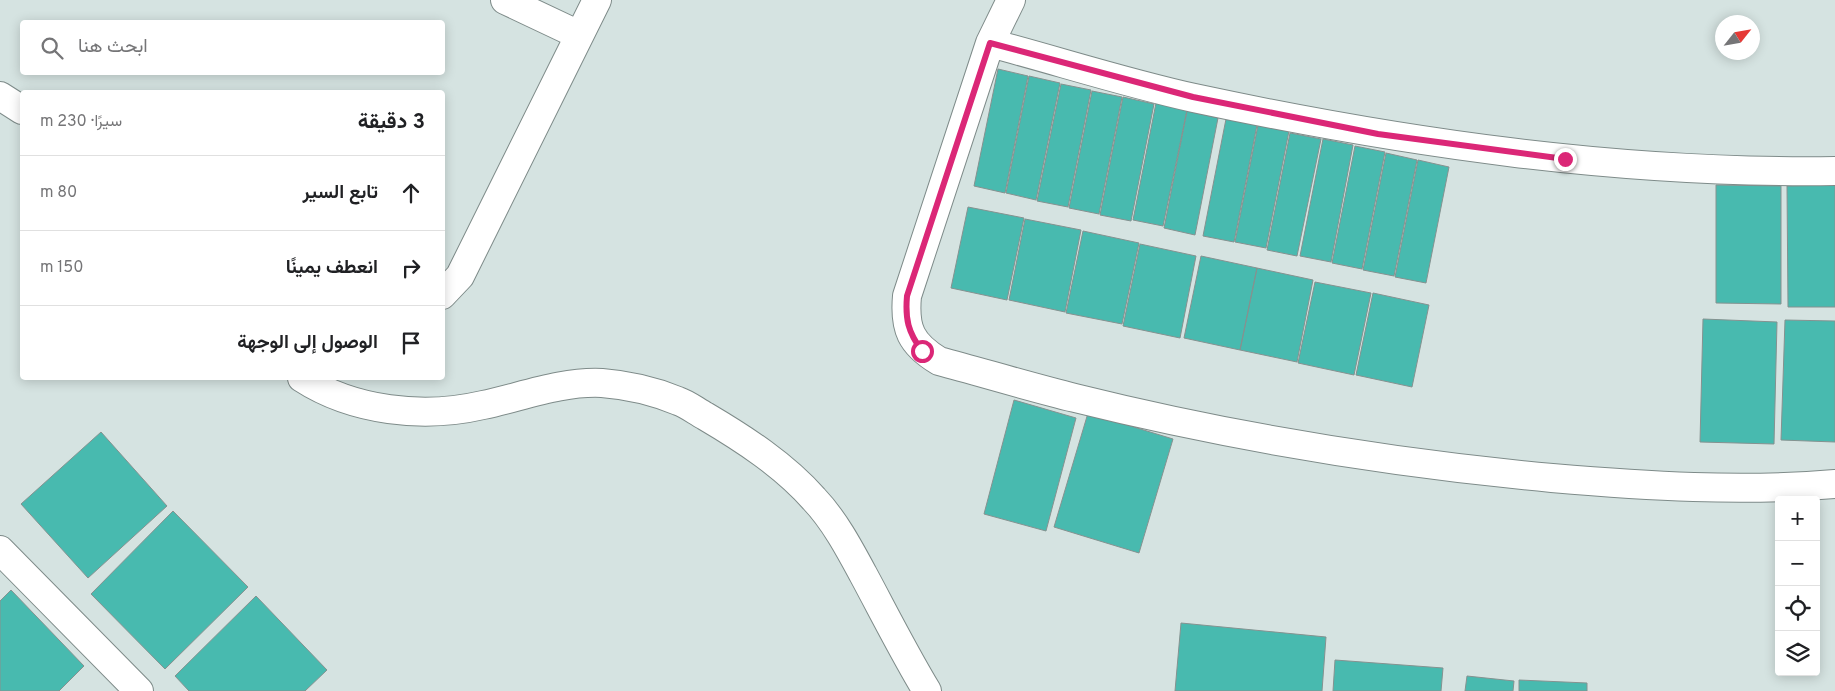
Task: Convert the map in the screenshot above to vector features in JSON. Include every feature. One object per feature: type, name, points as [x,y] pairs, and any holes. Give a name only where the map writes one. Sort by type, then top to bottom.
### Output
[{"type":"street","points":[[505,0],[580,35]]},
{"type":"street","points":[[445,292],[460,276],[597,0]]},
{"type":"street","points":[[1011,0],[990,43],[907,296],[905,316],[910,335],[922,351],[938,361],[1085,400],[1215,429],[1355,454],[1496,473],[1638,486],[1784,488],[1835,484]]},
{"type":"street","points":[[990,43],[1193,97],[1378,134],[1565,159],[1753,172],[1835,171]]},
{"type":"street","points":[[0,96],[20,109]]},
{"type":"street","points":[[306,380],[332,394],[359,404],[408,411],[439,411],[480,406],[568,386],[601,383],[640,388],[680,401],[730,430],[776,464],[814,499],[846,542],[927,691]]},
{"type":"street","points":[[0,550],[139,691]]},
{"type":"building","points":[[998,69],[1028,76],[1005,193],[974,186]]},
{"type":"building","points":[[1029,76],[1060,83],[1036,200],[1006,193]]},
{"type":"building","points":[[1061,84],[1091,90],[1068,207],[1037,201]]},
{"type":"building","points":[[1092,91],[1122,97],[1099,214],[1069,208]]},
{"type":"building","points":[[1123,97],[1154,104],[1131,221],[1100,215]]},
{"type":"building","points":[[1156,103],[1187,110],[1163,226],[1133,220]]},
{"type":"building","points":[[1187,111],[1218,118],[1195,235],[1164,228]]},
{"type":"building","points":[[1226,119],[1257,125],[1234,242],[1203,236]]},
{"type":"building","points":[[1258,125],[1289,131],[1266,248],[1235,242]]},
{"type":"building","points":[[1290,133],[1321,139],[1297,256],[1267,250]]},
{"type":"building","points":[[1323,139],[1353,145],[1331,262],[1300,256]]},
{"type":"building","points":[[1355,146],[1385,152],[1362,269],[1332,263]]},
{"type":"building","points":[[1386,153],[1417,160],[1394,276],[1363,270]]},
{"type":"building","points":[[1418,160],[1449,167],[1426,283],[1395,277]]},
{"type":"building","points":[[1716,185],[1781,186],[1781,304],[1716,303]]},
{"type":"building","points":[[1835,185],[1835,307],[1788,307],[1787,186]]},
{"type":"building","points":[[968,207],[1024,218],[1007,300],[951,288]]},
{"type":"building","points":[[1025,219],[1081,230],[1065,312],[1009,300]]},
{"type":"building","points":[[1083,231],[1139,243],[1122,324],[1066,313]]},
{"type":"building","points":[[1140,244],[1196,256],[1180,338],[1123,326]]},
{"type":"building","points":[[1201,256],[1257,268],[1240,350],[1184,338]]},
{"type":"building","points":[[1257,268],[1313,280],[1297,362],[1240,350]]},
{"type":"building","points":[[1315,282],[1371,293],[1354,375],[1298,363]]},
{"type":"building","points":[[1373,293],[1429,305],[1412,387],[1356,375]]},
{"type":"building","points":[[1703,319],[1777,322],[1774,444],[1700,442]]},
{"type":"building","points":[[1785,320],[1835,321],[1835,442],[1781,440]]},
{"type":"building","points":[[1014,400],[1076,418],[1046,531],[984,514]]},
{"type":"building","points":[[1088,413],[1173,439],[1139,553],[1054,527]]},
{"type":"building","points":[[101,432],[167,506],[88,578],[21,504]]},
{"type":"building","points":[[173,511],[248,587],[165,669],[91,594]]},
{"type":"building","points":[[11,590],[84,666],[59,691],[0,691],[0,601]]},
{"type":"building","points":[[256,596],[327,670],[305,691],[189,691],[175,676]]},
{"type":"building","points":[[1181,623],[1326,637],[1322,691],[1175,691]]},
{"type":"building","points":[[1335,660],[1443,668],[1441,691],[1333,691]]},
{"type":"building","points":[[1467,676],[1514,681],[1513,691],[1465,691]]},
{"type":"building","points":[[1519,680],[1587,683],[1587,691],[1519,691]]},
{"type":"route","points":[[922,351],[910,335],[905,316],[907,296],[990,43],[1193,97],[1378,134],[1565,159]]}]
